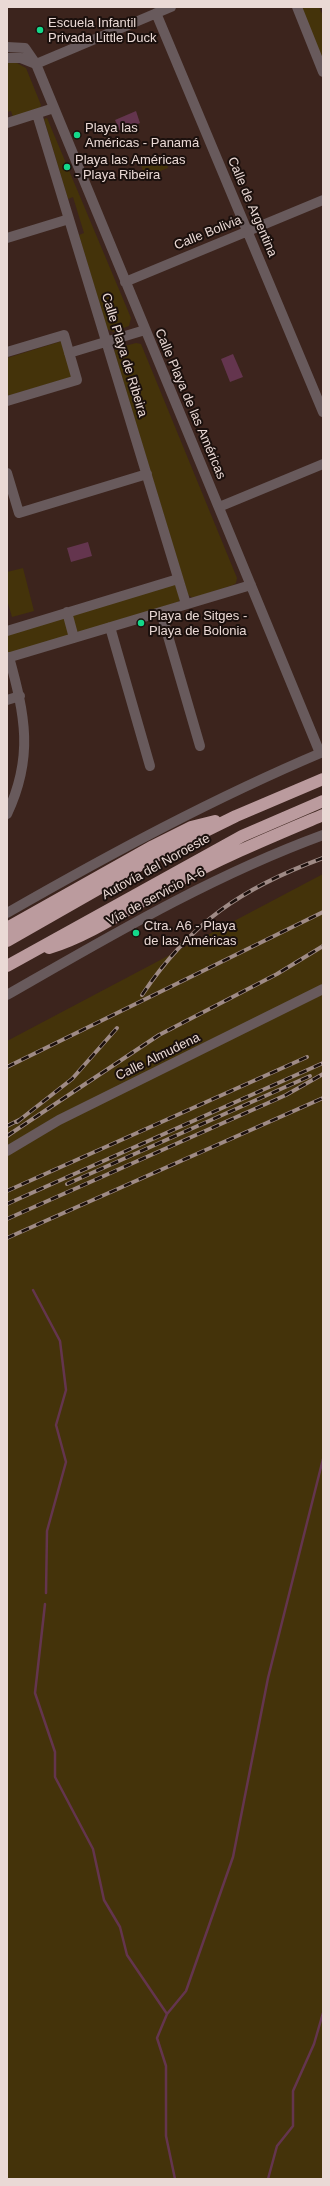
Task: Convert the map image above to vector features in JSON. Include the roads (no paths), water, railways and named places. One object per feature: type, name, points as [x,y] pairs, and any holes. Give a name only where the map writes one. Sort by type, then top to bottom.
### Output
[{"type":"highway","name":"Autovía del Noroeste","points":[[7,941],[163,852],[236,816],[323,779]]},
{"type":"highway","name":"Autovía del Noroeste","points":[[7,966],[242,836],[323,801]]},
{"type":"highway","points":[[25,955],[69,942],[171,884],[244,848],[323,815]]},
{"type":"highway","points":[[7,928],[184,830],[236,816]]},
{"type":"street","points":[[7,58],[21,58],[36,64],[171,7]]},
{"type":"street","points":[[297,7],[323,72]]},
{"type":"street","name":"Calle de Argentina","points":[[156,13],[323,412]]},
{"type":"street","name":"Calle Playa de las Américas","points":[[7,47],[25,48],[36,64],[125,282],[322,753]]},
{"type":"street","points":[[7,123],[54,108]]},
{"type":"street","name":"Calle Playa de Ribeira","points":[[36,114],[186,604]]},
{"type":"street","name":"Calle Bolivia","points":[[125,282],[323,200]]},
{"type":"street","points":[[7,238],[69,219]]},
{"type":"street","points":[[69,353],[145,330]]},
{"type":"street","points":[[7,352],[64,335],[77,380],[7,401]]},
{"type":"street","points":[[220,507],[323,464]]},
{"type":"street","points":[[7,473],[19,513],[147,474]]},
{"type":"street","points":[[7,631],[178,579]]},
{"type":"street","points":[[7,814],[18,791],[24,750],[24,723],[20,696],[8,657],[251,585]]},
{"type":"street","points":[[67,612],[74,638]]},
{"type":"street","points":[[161,612],[200,746]]},
{"type":"street","points":[[110,627],[150,766]]},
{"type":"street","points":[[7,700],[20,696]]},
{"type":"street","points":[[7,912],[111,854],[226,795],[322,753]]},
{"type":"street","name":"Vía de servicio A-6","points":[[7,995],[189,892],[251,863],[323,835]]},
{"type":"street","name":"Calle Almudena","points":[[7,1151],[59,1120],[323,989]]},
{"type":"waterway","points":[[33,1290],[60,1341],[66,1390],[56,1425],[66,1462],[47,1531],[46,1593]]},
{"type":"waterway","points":[[167,2014],[186,1991],[233,1857],[268,1678],[323,1459]]},
{"type":"waterway","points":[[45,1604],[35,1693],[55,1752],[55,1777],[93,1849],[104,1900],[120,1927],[127,1955],[167,2014],[157,2038],[166,2066],[166,2136],[175,2179]]},
{"type":"waterway","points":[[268,2179],[277,2146],[293,2126],[293,2091],[314,2044],[323,2013]]},
{"type":"railway","points":[[142,995],[161,969],[180,947],[199,927],[220,910],[267,882],[323,858]]},
{"type":"railway","points":[[7,1067],[323,912]]},
{"type":"railway","points":[[7,1136],[159,1035],[277,974],[323,946]]},
{"type":"railway","points":[[17,1122],[72,1079],[117,1028]]},
{"type":"railway","points":[[7,1191],[307,1057]]},
{"type":"railway","points":[[7,1204],[323,1063]]},
{"type":"railway","points":[[7,1219],[286,1095],[323,1074]]},
{"type":"railway","points":[[67,1184],[310,1076]]},
{"type":"railway","points":[[7,1238],[323,1098]]},
{"type":"railway","points":[[7,1126],[21,1119]]},
{"type":"place","name":"Escuela Infantil Privada Little Duck","points":[[40,30]]},
{"type":"place","name":"Playa las Américas - Panamá","points":[[77,135]]},
{"type":"place","name":"Playa las Américas - Playa Ribeira","points":[[67,167]]},
{"type":"place","name":"Playa de Sitges - Playa de Bolonia","points":[[141,623]]},
{"type":"place","name":"Ctra. A6 - Playa de las Américas","points":[[136,933]]}]
